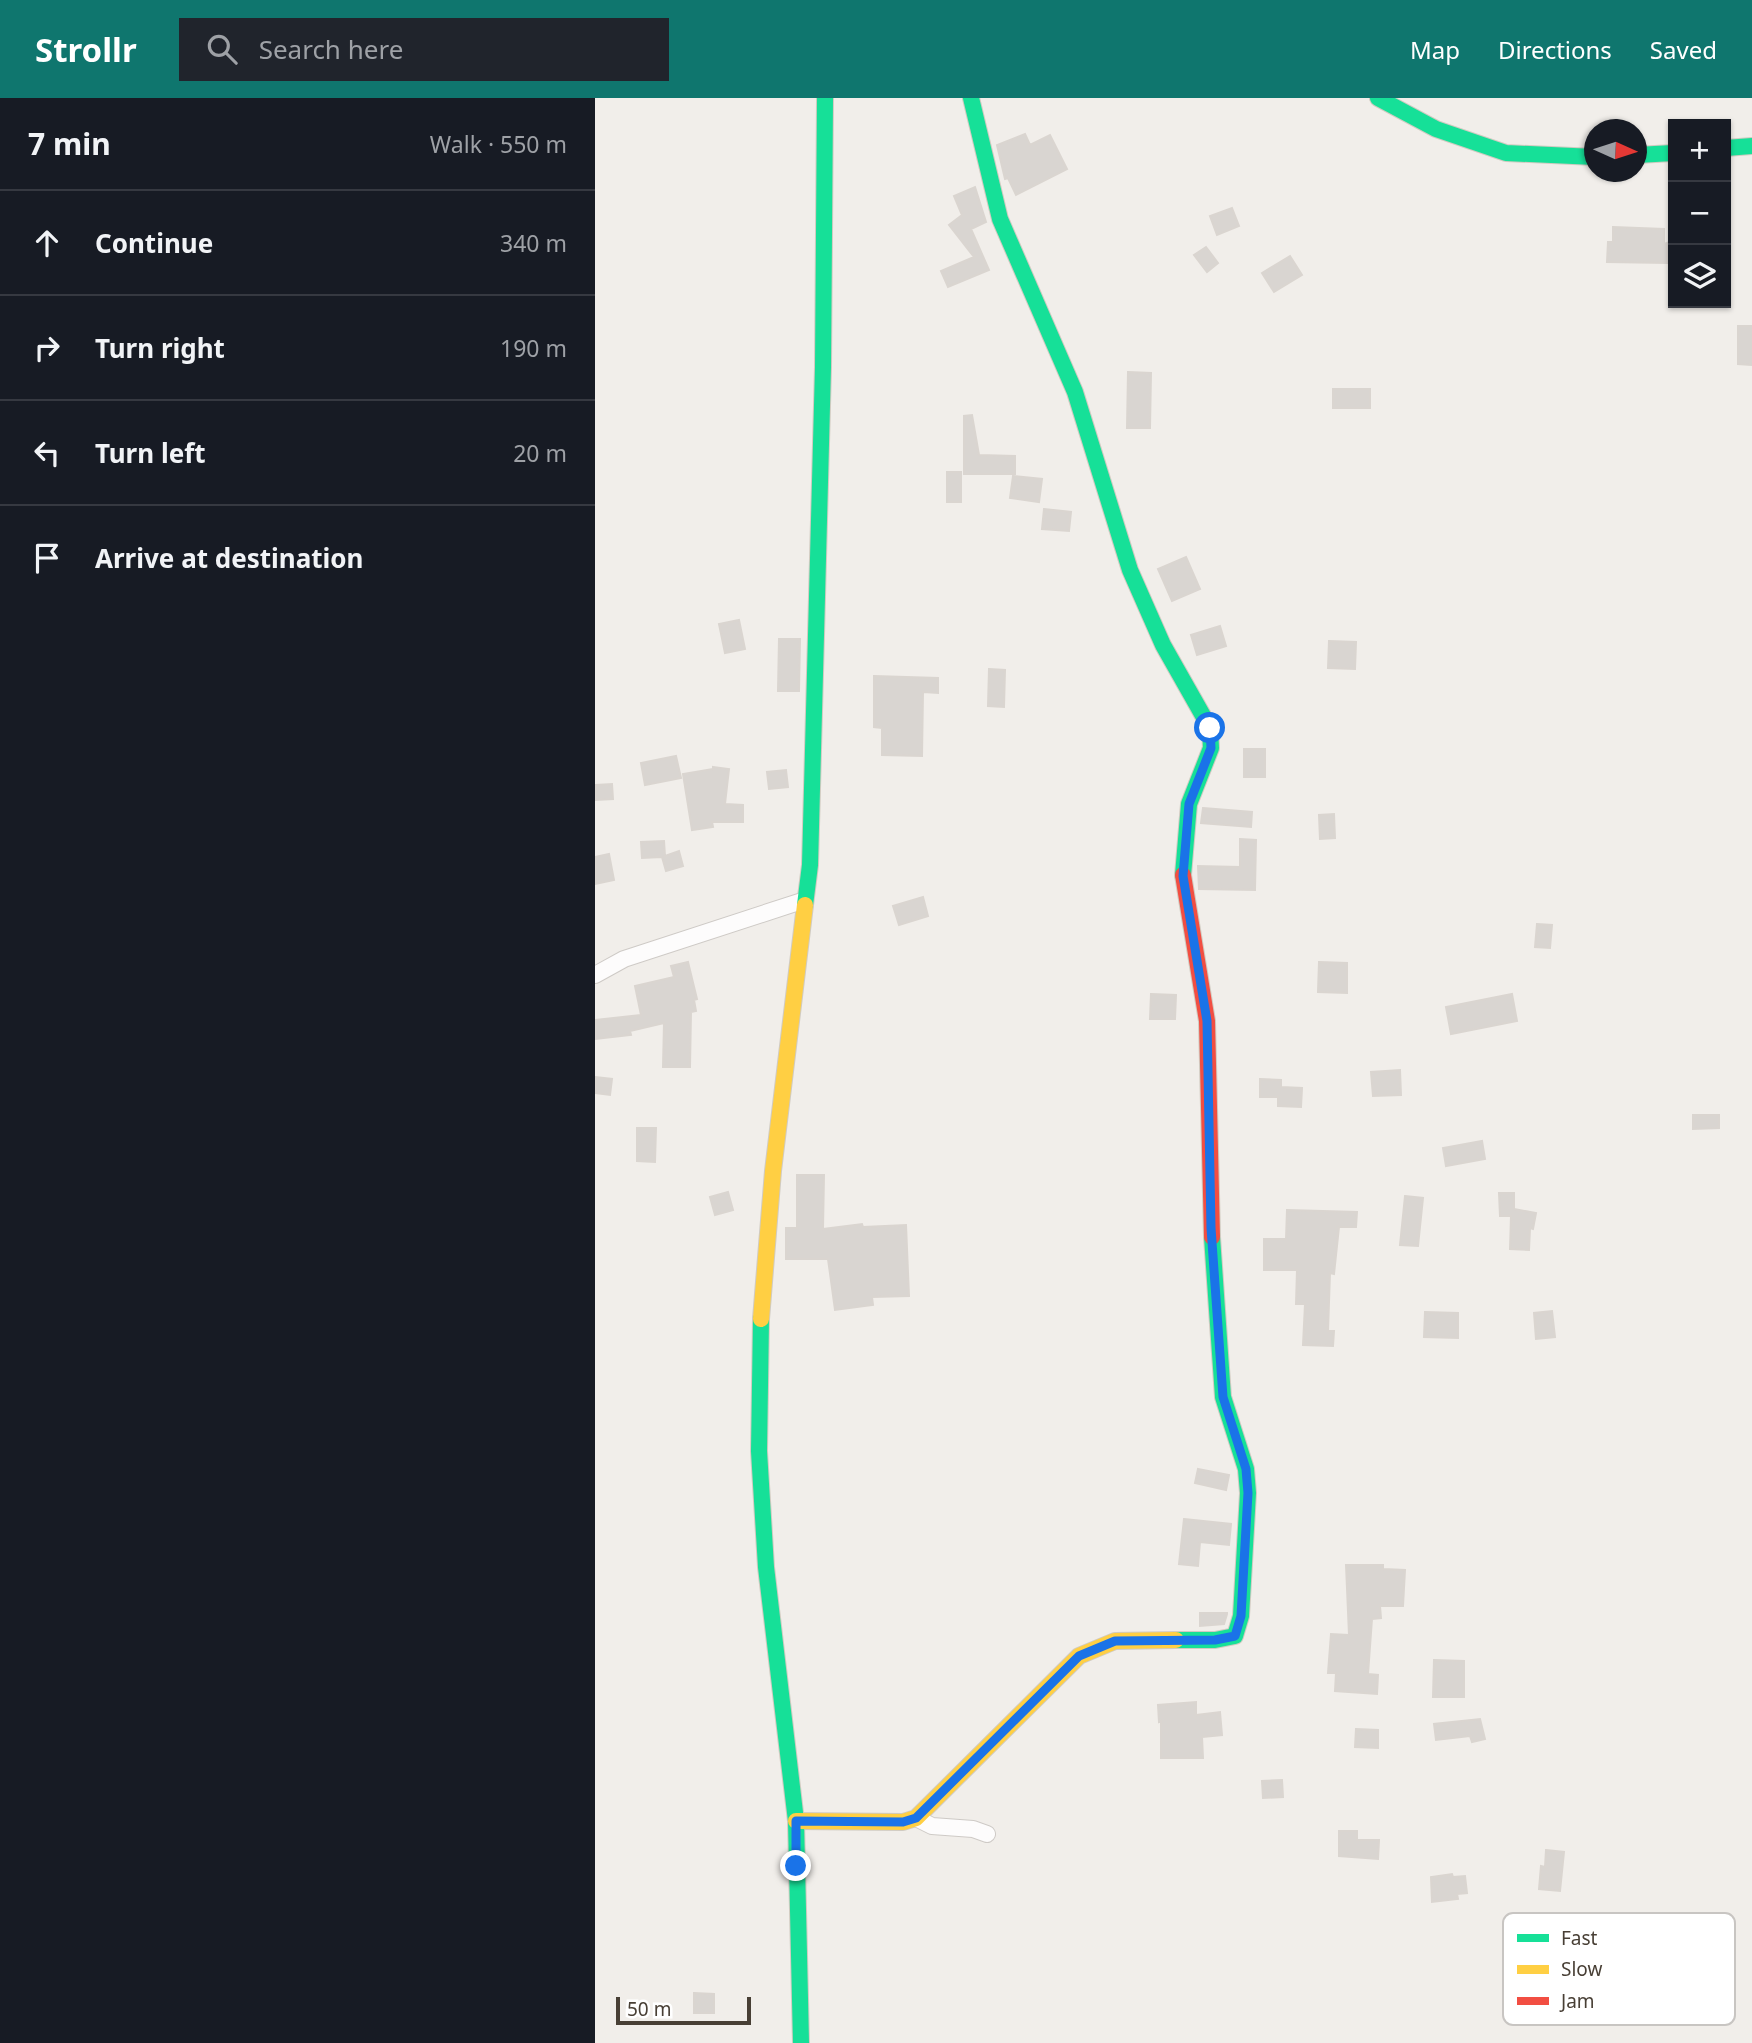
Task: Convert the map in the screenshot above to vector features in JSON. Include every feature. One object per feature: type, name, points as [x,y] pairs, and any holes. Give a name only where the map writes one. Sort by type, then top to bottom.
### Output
[{"type":"main road","points":[[800,2043],[796,1821],[766,1567],[759,1451],[761,1307],[773,1171],[810,865],[823,367],[825,98]]},
{"type":"main road","points":[[796,1821],[903,1822],[916,1818],[1079,1656],[1115,1641],[1215,1640],[1235,1636],[1241,1616],[1248,1493],[1246,1469],[1223,1397],[1211,1228],[1207,1021],[1183,876],[1189,804],[1211,748],[1210,728],[1163,645],[1130,570],[1075,392],[1000,219],[971,98]]},
{"type":"main road","points":[[1378,98],[1436,129],[1506,153],[1584,157]]},
{"type":"main road","points":[[1731,148],[1752,146]]},
{"type":"main road","points":[[1647,154],[1668,153]]},
{"type":"street","points":[[595,975],[624,959],[805,900]]},
{"type":"street","points":[[916,1818],[932,1826],[972,1829],[987,1834]]},
{"type":"building","points":[[1025,134],[1030,145],[1050,135],[1067,169],[1016,195],[1008,178],[1005,179],[997,145]]},
{"type":"building","points":[[975,187],[986,222],[971,229],[989,270],[948,287],[941,271],[974,257],[949,225],[962,215],[954,196]]},
{"type":"building","points":[[1232,208],[1239,226],[1217,235],[1210,216]]},
{"type":"building","points":[[1613,227],[1664,229],[1667,263],[1607,262],[1608,242],[1613,242]]},
{"type":"building","points":[[1206,247],[1218,263],[1207,272],[1194,255]]},
{"type":"building","points":[[1290,256],[1302,275],[1274,292],[1262,273]]},
{"type":"building","points":[[1738,326],[1752,326],[1752,365],[1738,364]]},
{"type":"building","points":[[1128,372],[1151,373],[1150,428],[1127,428]]},
{"type":"building","points":[[1333,389],[1370,389],[1370,408],[1333,408]]},
{"type":"building","points":[[972,415],[979,455],[1015,456],[1015,474],[964,474],[964,416]]},
{"type":"building","points":[[947,472],[961,472],[961,502],[947,502]]},
{"type":"building","points":[[1013,476],[1042,479],[1039,502],[1010,498]]},
{"type":"building","points":[[1044,509],[1071,512],[1069,531],[1042,529]]},
{"type":"building","points":[[1186,557],[1200,589],[1172,601],[1158,569]]},
{"type":"building","points":[[739,620],[745,649],[725,653],[719,624]]},
{"type":"building","points":[[1220,626],[1226,646],[1197,655],[1191,635]]},
{"type":"building","points":[[779,639],[800,639],[799,691],[778,691]]},
{"type":"building","points":[[1329,641],[1356,642],[1355,669],[1328,668]]},
{"type":"building","points":[[989,669],[1005,670],[1004,707],[988,706]]},
{"type":"building","points":[[874,676],[938,678],[938,693],[923,692],[922,756],[882,755],[882,728],[874,727]]},
{"type":"building","points":[[1244,749],[1265,749],[1265,777],[1244,777]]},
{"type":"building","points":[[676,756],[681,778],[645,785],[641,763]]},
{"type":"building","points":[[713,767],[729,769],[725,804],[743,805],[743,822],[712,822],[713,827],[692,830],[683,774]]},
{"type":"building","points":[[786,770],[788,787],[769,789],[767,772]]},
{"type":"building","points":[[612,784],[613,799],[595,800],[595,785]]},
{"type":"building","points":[[1203,808],[1252,812],[1251,827],[1201,823]]},
{"type":"building","points":[[1334,814],[1335,838],[1320,839],[1319,815]]},
{"type":"building","points":[[1240,839],[1256,840],[1255,890],[1199,889],[1198,866],[1240,867]]},
{"type":"building","points":[[664,841],[665,856],[679,851],[683,866],[666,871],[662,857],[642,858],[641,842]]},
{"type":"building","points":[[609,854],[614,880],[595,884],[595,857]]},
{"type":"building","points":[[923,897],[928,916],[899,925],[893,906]]},
{"type":"building","points":[[1537,924],[1552,925],[1550,948],[1535,947]]},
{"type":"building","points":[[688,962],[697,999],[694,1000],[696,1011],[691,1012],[690,1067],[663,1067],[664,1023],[630,1031],[631,1035],[595,1039],[595,1020],[641,1015],[635,986],[674,977],[671,966]]},
{"type":"building","points":[[1319,962],[1347,963],[1347,993],[1318,992]]},
{"type":"building","points":[[1151,994],[1176,995],[1175,1019],[1150,1019]]},
{"type":"building","points":[[1512,994],[1517,1021],[1451,1034],[1446,1007]]},
{"type":"building","points":[[1400,1070],[1401,1095],[1373,1096],[1371,1072]]},
{"type":"building","points":[[595,1077],[612,1079],[610,1095],[595,1093]]},
{"type":"building","points":[[1260,1079],[1281,1080],[1281,1087],[1302,1088],[1301,1107],[1278,1106],[1278,1097],[1260,1097]]},
{"type":"building","points":[[1693,1115],[1719,1115],[1719,1128],[1693,1129]]},
{"type":"building","points":[[637,1128],[656,1128],[655,1162],[637,1161]]},
{"type":"building","points":[[1482,1141],[1485,1159],[1446,1166],[1443,1148]]},
{"type":"building","points":[[797,1175],[824,1175],[823,1229],[862,1224],[863,1227],[906,1225],[909,1296],[872,1297],[873,1305],[835,1310],[828,1259],[786,1259],[786,1228],[797,1228]]},
{"type":"building","points":[[728,1192],[733,1210],[715,1215],[710,1197]]},
{"type":"building","points":[[1499,1193],[1514,1193],[1514,1209],[1536,1213],[1533,1229],[1530,1228],[1529,1250],[1510,1249],[1511,1216],[1500,1216]]},
{"type":"building","points":[[1405,1196],[1423,1198],[1418,1246],[1400,1245]]},
{"type":"building","points":[[1287,1210],[1357,1212],[1356,1227],[1339,1227],[1334,1274],[1330,1273],[1328,1331],[1334,1331],[1333,1346],[1303,1345],[1305,1304],[1296,1304],[1297,1270],[1264,1270],[1264,1239],[1286,1239]]},
{"type":"building","points":[[1552,1311],[1555,1337],[1536,1339],[1534,1313]]},
{"type":"building","points":[[1425,1312],[1458,1313],[1458,1338],[1424,1337]]},
{"type":"building","points":[[1198,1469],[1229,1475],[1226,1490],[1195,1483]]},
{"type":"building","points":[[1184,1519],[1231,1524],[1229,1545],[1200,1542],[1198,1566],[1179,1564]]},
{"type":"building","points":[[1346,1565],[1383,1565],[1383,1569],[1405,1570],[1403,1606],[1380,1606],[1381,1618],[1372,1619],[1368,1674],[1378,1675],[1377,1694],[1335,1691],[1336,1673],[1328,1673],[1331,1634],[1349,1635]]},
{"type":"building","points":[[1200,1613],[1227,1614],[1224,1624],[1200,1626]]},
{"type":"building","points":[[1434,1660],[1464,1661],[1464,1697],[1433,1697]]},
{"type":"building","points":[[1196,1702],[1196,1715],[1220,1712],[1222,1735],[1202,1737],[1203,1758],[1161,1758],[1158,1705]]},
{"type":"building","points":[[1480,1719],[1485,1739],[1472,1742],[1470,1736],[1436,1740],[1434,1724]]},
{"type":"building","points":[[1356,1729],[1378,1730],[1378,1748],[1355,1747]]},
{"type":"building","points":[[1282,1780],[1283,1797],[1263,1798],[1262,1781]]},
{"type":"building","points":[[1339,1831],[1357,1831],[1357,1840],[1379,1840],[1378,1859],[1339,1856]]},
{"type":"building","points":[[1546,1850],[1564,1852],[1560,1891],[1539,1889]]},
{"type":"building","points":[[1452,1874],[1453,1877],[1465,1876],[1467,1893],[1457,1894],[1458,1899],[1432,1902],[1431,1877]]},
{"type":"building","points":[[694,1993],[714,1994],[714,2013],[694,2013]]},
{"type":"traffic: fast","points":[[805,905],[810,865],[823,367],[825,98]]},
{"type":"traffic: fast","points":[[971,98],[1000,219],[1075,392],[1130,570],[1163,645],[1210,728],[1211,748],[1189,804],[1183,875]]},
{"type":"traffic: fast","points":[[1378,98],[1436,129],[1506,153],[1584,157]]},
{"type":"traffic: fast","points":[[1731,148],[1752,146]]},
{"type":"traffic: fast","points":[[1647,154],[1668,153]]},
{"type":"traffic: fast","points":[[1176,1640],[1215,1640],[1235,1636],[1241,1616],[1248,1493],[1246,1469],[1223,1397],[1212,1237]]},
{"type":"traffic: fast","points":[[761,1319],[759,1451],[766,1567],[796,1821],[801,2043]]},
{"type":"traffic: slow","points":[[761,1319],[773,1171],[805,905]]},
{"type":"traffic: slow","points":[[796,1821],[903,1822],[916,1818],[1079,1656],[1115,1641],[1176,1640]]},
{"type":"traffic: jam","points":[[1183,875],[1207,1021],[1212,1237]]},
{"type":"route","points":[[796,1866],[796,1821],[903,1822],[916,1818],[1079,1656],[1115,1641],[1215,1640],[1235,1636],[1241,1616],[1248,1493],[1246,1469],[1223,1397],[1211,1228],[1207,1021],[1183,876],[1189,804],[1211,748],[1210,728]]}]
